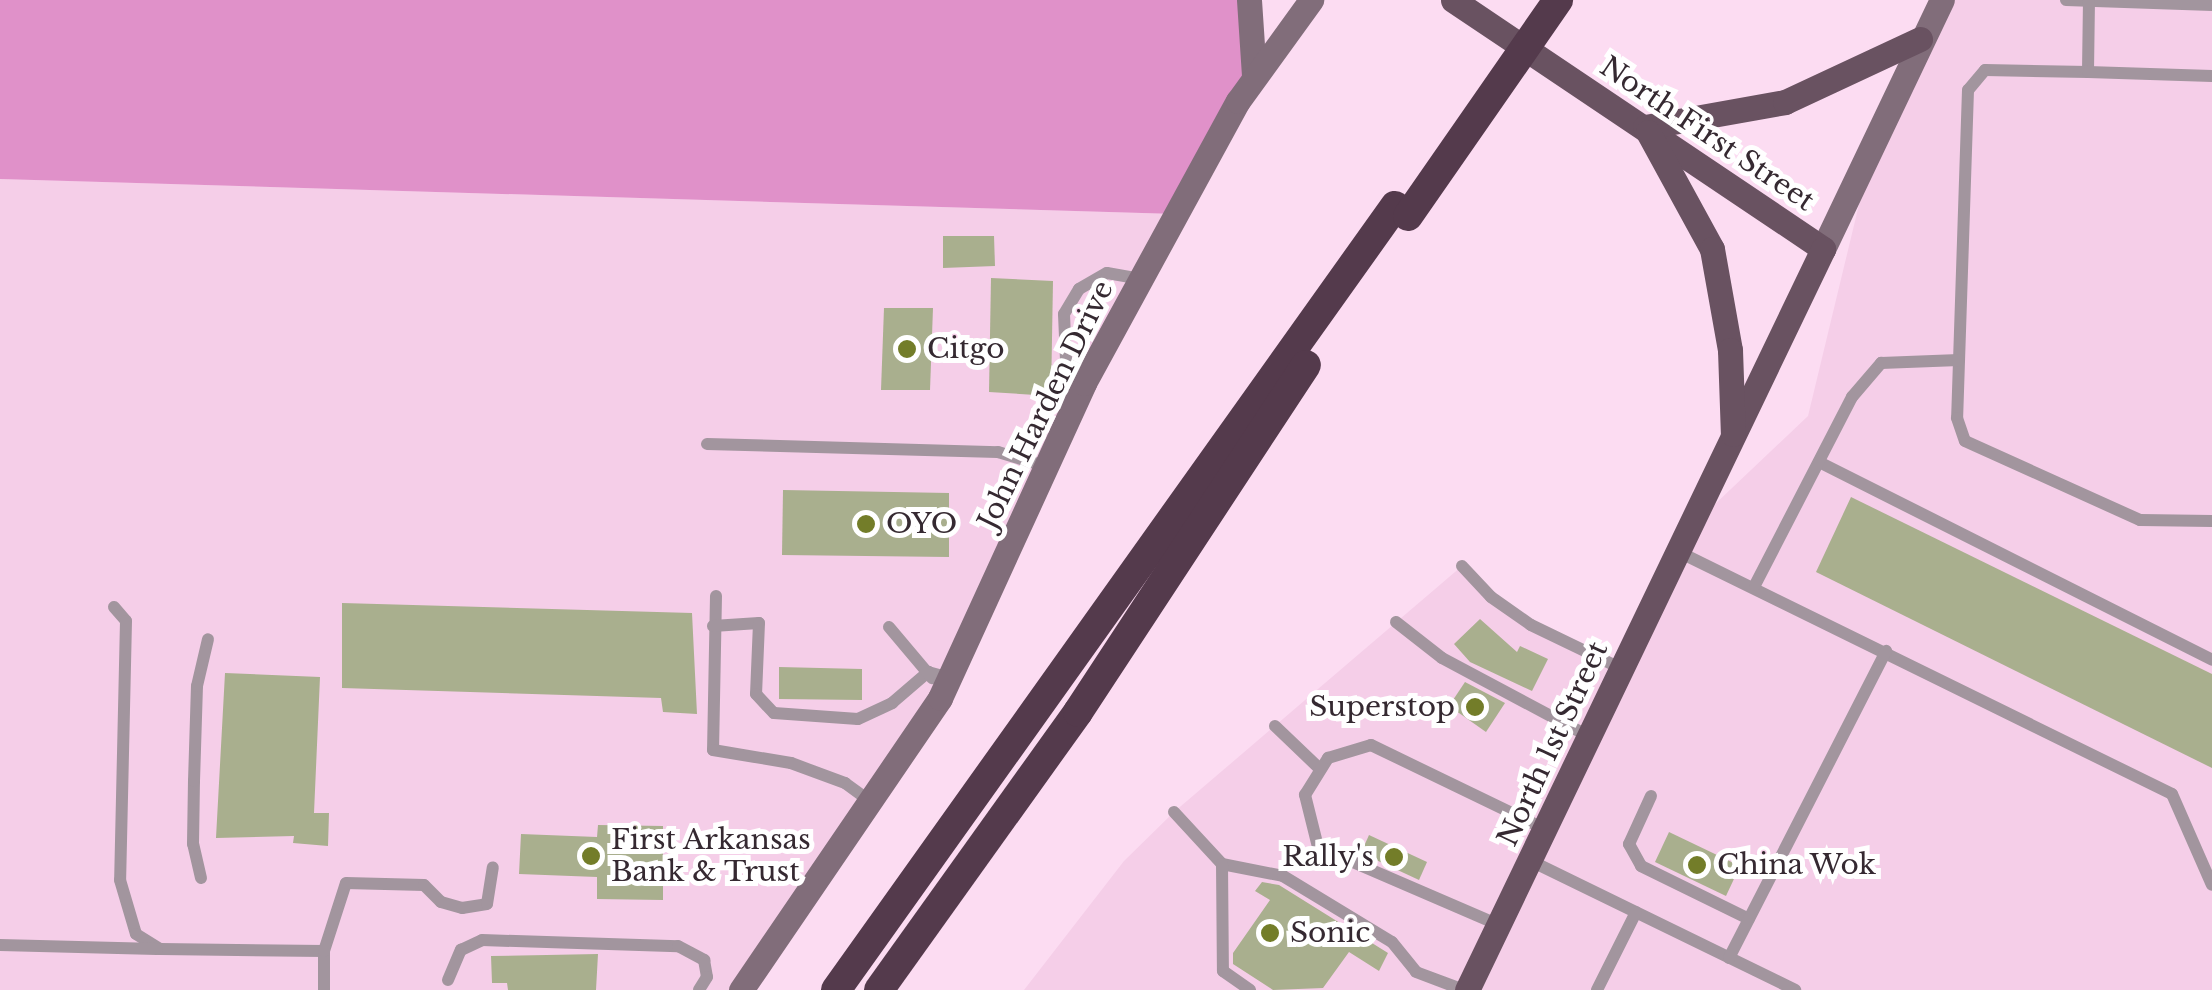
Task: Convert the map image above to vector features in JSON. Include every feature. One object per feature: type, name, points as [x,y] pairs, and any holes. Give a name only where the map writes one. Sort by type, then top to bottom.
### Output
[{"type":"highway","points":[[879,990],[1078,712],[1536,0]]},
{"type":"highway","points":[[836,990],[1558,0]]},
{"type":"main road","points":[[1249,0],[1254,76]]},
{"type":"main road","name":"John Harden Drive","points":[[742,990],[872,803],[938,683],[1048,467],[1084,383],[1140,279],[1254,76],[1312,0]]},
{"type":"main road","name":"North First Street","points":[[1453,0],[1474,10],[1824,249],[1693,525]]},
{"type":"main road","points":[[1824,249],[1920,39],[1942,0]]},
{"type":"main road","points":[[1733,440],[1730,350],[1712,249],[1645,127],[1784,102],[1920,39]]},
{"type":"main road","name":"North 1st Street","points":[[1466,990],[1693,525]]},
{"type":"lane","points":[[2066,0],[2212,5]]},
{"type":"lane","points":[[2088,72],[2090,0]]},
{"type":"lane","points":[[2212,76],[1985,70],[1968,90],[1957,418],[1965,441],[2140,520],[2212,521]]},
{"type":"lane","points":[[1084,383],[1066,360],[1064,314],[1079,289],[1107,273],[1140,279]]},
{"type":"lane","points":[[1754,586],[1852,397],[1881,364],[1959,360]]},
{"type":"lane","points":[[707,444],[998,452],[1048,467]]},
{"type":"lane","points":[[1819,462],[2212,660]]},
{"type":"lane","points":[[1680,552],[2172,794],[2212,885]]},
{"type":"lane","points":[[1462,566],[1491,597],[1531,625],[1622,669]]},
{"type":"lane","points":[[716,596],[714,750],[791,763],[845,783],[872,803]]},
{"type":"lane","points":[[114,606],[126,621],[121,901],[136,934],[160,949]]},
{"type":"lane","points":[[1396,622],[1506,696],[1590,737]]},
{"type":"lane","points":[[713,626],[759,624],[756,694],[774,713],[858,719],[938,683],[889,627]]},
{"type":"lane","points":[[200,878],[192,844],[197,686],[208,639]]},
{"type":"lane","points":[[1728,958],[1886,651]]},
{"type":"lane","points":[[1275,726],[1320,769]]},
{"type":"lane","points":[[1499,925],[1318,847],[1305,795],[1328,758],[1371,745],[1390,750],[1547,830]]},
{"type":"lane","points":[[1651,796],[1629,844],[1641,866],[1749,919]]},
{"type":"lane","points":[[1174,812],[1222,864],[1284,876],[1392,942],[1416,972],[1466,990]]},
{"type":"lane","points":[[1531,861],[1795,990]]},
{"type":"lane","points":[[1222,864],[1223,971],[1250,990]]},
{"type":"lane","points":[[324,990],[324,951],[346,882],[424,885],[441,902],[488,904],[493,867]]},
{"type":"lane","points":[[1597,990],[1636,912]]},
{"type":"lane","points":[[448,980],[461,950],[482,940],[678,946],[704,960],[707,978],[698,990]]},
{"type":"lane","points":[[0,945],[324,951]]},
{"type":"shaded area","points":[[0,0],[1257,0],[1254,76],[1176,214],[0,179]]},
{"type":"shaded area","points":[[1942,0],[2212,0],[2212,990],[1024,990],[1124,861],[1174,812],[1462,566],[1491,597],[1622,669],[1693,525],[1808,416],[1876,134]]},
{"type":"shaded area","points":[[0,179],[1176,214],[948,677],[741,990],[0,990]]},
{"type":"building","points":[[943,236],[994,236],[995,266],[943,268]]},
{"type":"building","name":"Citgo","points":[[991,278],[1053,281],[1051,396],[989,392]]},
{"type":"building","name":"Citgo","points":[[884,308],[933,308],[930,390],[881,390]]},
{"type":"building","name":"OYO","points":[[783,490],[949,493],[949,557],[782,555]]},
{"type":"building","points":[[1851,497],[2212,674],[2212,768],[1816,572]]},
{"type":"building","points":[[342,603],[692,613],[697,714],[663,712],[661,698],[342,688]]},
{"type":"building","points":[[1480,619],[1517,652],[1520,646],[1548,659],[1532,691],[1470,662],[1454,644]]},
{"type":"building","points":[[779,667],[862,669],[862,700],[779,699]]},
{"type":"building","points":[[225,673],[320,677],[314,813],[329,813],[328,846],[293,843],[294,836],[216,838]]},
{"type":"building","name":"Superstop","points":[[1465,682],[1505,703],[1486,732],[1449,706]]},
{"type":"building","name":"First Arkansas Bank & Trust","points":[[598,825],[663,826],[663,900],[597,899],[597,877],[519,874],[521,834],[597,837]]},
{"type":"building","name":"China Wok","points":[[1669,832],[1740,866],[1726,896],[1655,862]]},
{"type":"building","name":"Rally's","points":[[1369,835],[1427,862],[1419,880],[1361,853]]},
{"type":"building","name":"Sonic","points":[[1262,882],[1279,885],[1388,953],[1379,971],[1349,952],[1323,988],[1273,990],[1233,964],[1233,953],[1270,900],[1255,891]]},
{"type":"building","points":[[598,954],[596,990],[508,990],[507,983],[492,983],[491,956]]},
{"type":"place","name":"Citgo","points":[[907,349]]},
{"type":"place","name":"OYO","points":[[866,524]]},
{"type":"place","name":"Superstop","points":[[1475,707]]},
{"type":"place","name":"First Arkansas Bank & Trust","points":[[591,856]]},
{"type":"place","name":"Rally's","points":[[1394,857]]},
{"type":"place","name":"China Wok","points":[[1697,865]]},
{"type":"place","name":"Sonic","points":[[1270,933]]}]
